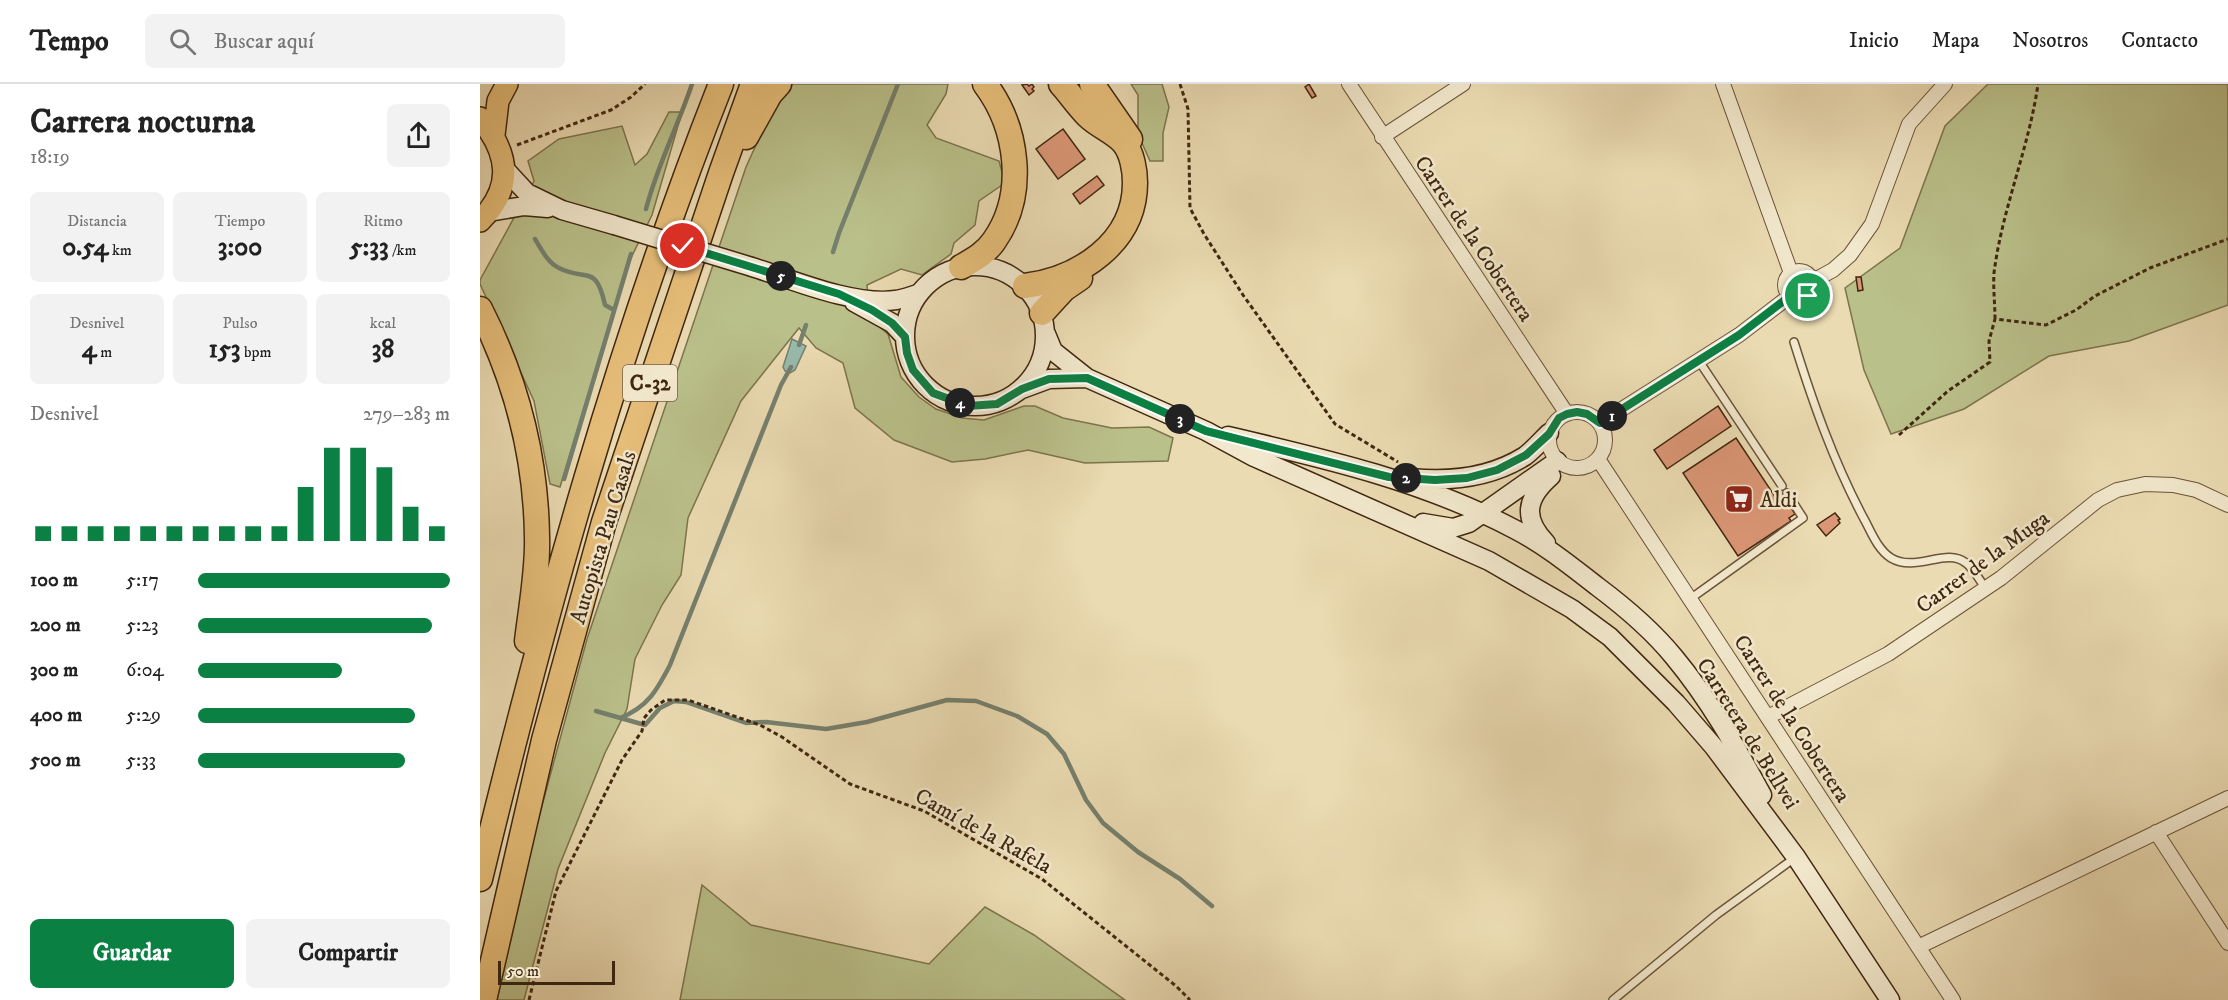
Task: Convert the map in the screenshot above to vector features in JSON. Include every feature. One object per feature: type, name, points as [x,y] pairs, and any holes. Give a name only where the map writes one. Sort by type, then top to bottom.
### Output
[{"type":"highway","name":"Autopista Pau Casals","points":[[480,879],[560,569],[623,359],[721,84]]},
{"type":"highway","name":"Autopista Pau Casals","points":[[484,1000],[544,740],[604,522],[753,84]]},
{"type":"highway","points":[[721,173],[738,152],[770,94],[779,84]]},
{"type":"highway","points":[[961,267],[979,257],[994,241],[1012,199],[1014,159],[1007,121],[999,104],[985,84]]},
{"type":"highway","points":[[1025,286],[1047,283],[1063,277],[1083,266],[1113,244],[1127,223],[1133,204],[1135,168],[1125,144],[1088,116],[1061,84]]},
{"type":"highway","points":[[1044,323],[1064,289],[1107,259],[1120,247],[1133,227],[1144,191],[1142,167],[1134,145],[1092,84]]},
{"type":"highway","points":[[480,309],[498,344],[513,385],[527,435],[535,491],[538,538],[525,656],[530,679]]},
{"type":"main road","points":[[480,98],[489,94],[499,84]]},
{"type":"main road","points":[[484,216],[500,191],[498,100],[507,84]]},
{"type":"main road","points":[[480,118],[527,193],[562,210],[839,294],[872,300],[895,300],[918,294]]},
{"type":"main road","points":[[484,216],[524,206],[562,210]]},
{"type":"main road","points":[[987,266],[1007,273],[1025,286],[1044,323],[1040,365],[1022,389],[997,404],[968,406],[933,393],[913,370],[907,353],[905,337],[909,314],[918,294],[940,275],[961,267],[987,266]]},
{"type":"main road","points":[[839,294],[892,323],[905,337]]},
{"type":"main road","name":"Carretera de Bellvei","points":[[1044,323],[1053,351],[1087,378],[1206,431],[1254,457],[1489,561],[1572,609],[1610,637],[1652,678],[1714,747],[1796,857],[1890,1000]]},
{"type":"main road","name":"Carretera de Bellvei","points":[[1022,389],[1049,379],[1087,378]]},
{"type":"main road","name":"Carretera de Bellvei","points":[[1206,431],[1394,470],[1518,531],[1574,568],[1637,617],[1674,657],[1735,747],[1796,857]]},
{"type":"main road","points":[[1394,470],[1435,480],[1467,478],[1497,470],[1526,455],[1549,434]]},
{"type":"main road","points":[[1340,494],[1370,499],[1429,525],[1453,528],[1469,523],[1562,464]]},
{"type":"main road","points":[[1562,464],[1534,491],[1529,512],[1534,530],[1574,568]]},
{"type":"street","name":"Carrer de la Cobertera","points":[[1349,84],[1567,414]]},
{"type":"street","points":[[1382,137],[1463,84]]},
{"type":"street","points":[[1723,84],[1791,273],[1785,285],[1790,296],[1799,300],[1808,296],[1813,288],[1813,281],[1804,272],[1791,273]]},
{"type":"street","points":[[1813,281],[1833,270],[1850,255],[1872,224],[1909,124],[1945,84]]},
{"type":"street","points":[[1600,423],[1739,335],[1790,296]]},
{"type":"street","points":[[1577,412],[1587,414],[1600,423],[1604,441],[1603,449],[1598,459],[1586,467],[1562,464],[1551,453],[1548,443],[1549,434],[1553,425],[1567,414],[1577,412]]},
{"type":"street","name":"Carrer de la Cobertera","points":[[1598,459],[1953,1000]]},
{"type":"street","name":"Carrer de la Muga","points":[[1768,717],[1888,654],[1986,589],[2098,500],[2117,490],[2145,484],[2173,484],[2196,490],[2228,505]]},
{"type":"street","points":[[1918,947],[2228,798]]},
{"type":"street","points":[[2156,832],[2228,943]]},
{"type":"lane","points":[[1794,342],[1822,429],[1848,489],[1880,549],[1904,564],[1951,558],[1966,562],[1986,589]]},
{"type":"lane","points":[[1699,360],[1782,486]]},
{"type":"lane","points":[[1690,599],[1803,518],[1787,493]]},
{"type":"lane","points":[[1613,1000],[1716,915],[1796,857]]},
{"type":"path","points":[[499,151],[611,110],[631,97],[645,84]]},
{"type":"path","points":[[1180,84],[1188,109],[1190,208],[1204,234],[1243,295],[1335,424],[1394,470]]},
{"type":"path","points":[[1899,435],[1948,391],[1990,362],[1989,341],[1995,320],[1994,274],[2007,208],[2034,113],[2038,84]]},
{"type":"path","points":[[1995,320],[2046,325],[2076,310],[2095,296],[2150,268],[2228,239]]},
{"type":"path","name":"Camí de la Rafela","points":[[529,1000],[556,891],[622,760],[642,731],[644,718],[665,700],[688,700],[760,725],[782,737],[850,784],[924,811],[1042,879],[1190,1000]]},
{"type":"green space","points":[[793,84],[948,84],[946,94],[927,125],[936,138],[999,161],[1005,183],[979,201],[975,225],[954,243],[951,254],[922,275],[901,269],[867,285],[870,319],[888,334],[901,377],[919,397],[936,409],[962,418],[984,420],[1024,406],[1035,406],[1063,418],[1112,428],[1149,427],[1173,438],[1168,461],[1085,463],[1028,450],[985,459],[952,462],[894,440],[855,408],[843,363],[816,348],[799,328],[741,401],[688,518],[681,575],[662,605],[635,659],[627,709],[605,753],[558,869],[524,1000],[497,1000],[536,828],[587,639],[746,167],[772,113]]},
{"type":"green space","points":[[1131,84],[1162,84],[1169,107],[1163,133],[1163,161],[1150,161],[1138,134],[1138,95]]},
{"type":"green space","points":[[1988,84],[2228,84],[2228,305],[2129,341],[2049,356],[1964,409],[1891,434],[1864,370],[1845,288],[1900,248],[1945,126]]},
{"type":"green space","points":[[669,112],[682,112],[652,215],[628,264],[560,487],[550,484],[534,401],[480,280],[534,181],[528,161],[559,139],[622,126],[635,165],[647,154]]},
{"type":"green space","points":[[702,885],[751,925],[929,964],[985,907],[1034,935],[1125,1000],[680,1000]]},
{"type":"shaded area","points":[[792,339],[806,346],[795,370],[790,373],[783,367]]},
{"type":"building","points":[[1032,84],[1034,87],[1032,89],[1034,91],[1029,95],[1022,85],[1029,86]]},
{"type":"building","points":[[1309,84],[1316,96],[1312,98],[1305,87]]},
{"type":"building","points":[[1063,129],[1085,159],[1058,179],[1036,149]]},
{"type":"building","points":[[1097,176],[1104,185],[1080,204],[1073,194]]},
{"type":"building","points":[[1856,277],[1861,277],[1863,290],[1858,291]]},
{"type":"building","points":[[1718,406],[1731,426],[1667,469],[1654,450]]},
{"type":"building","name":"Aldi","points":[[1736,438],[1782,507],[1788,503],[1795,514],[1789,518],[1791,521],[1738,556],[1683,473]]},
{"type":"building","points":[[1835,513],[1840,523],[1826,536],[1817,525]]},
{"type":"waterway","points":[[646,209],[692,84]]},
{"type":"waterway","points":[[833,252],[898,84]]},
{"type":"waterway","points":[[535,239],[555,266],[594,279],[602,292],[605,305],[614,310]]},
{"type":"waterway","points":[[564,479],[631,254]]},
{"type":"waterway","points":[[799,345],[806,325]]},
{"type":"waterway","points":[[620,718],[638,709],[651,697],[670,665],[781,385],[791,367]]},
{"type":"waterway","points":[[596,711],[645,725],[660,708],[674,701],[686,702],[746,723],[766,722],[826,729],[867,722],[947,700],[976,701],[1017,716],[1047,734],[1064,754],[1086,800],[1103,823],[1138,852],[1180,879],[1212,906]]},
{"type":"place","name":"Aldi","points":[[1739,499]]},
{"type":"route","points":[[683,246],[839,294],[872,310],[892,323],[905,337],[907,353],[913,370],[933,393],[968,406],[997,404],[1022,389],[1049,379],[1087,378],[1206,431],[1389,477],[1435,480],[1467,478],[1497,470],[1526,455],[1549,434],[1559,418],[1567,414],[1577,412],[1587,414],[1600,423],[1739,335],[1790,296],[1799,300],[1808,296]]}]
